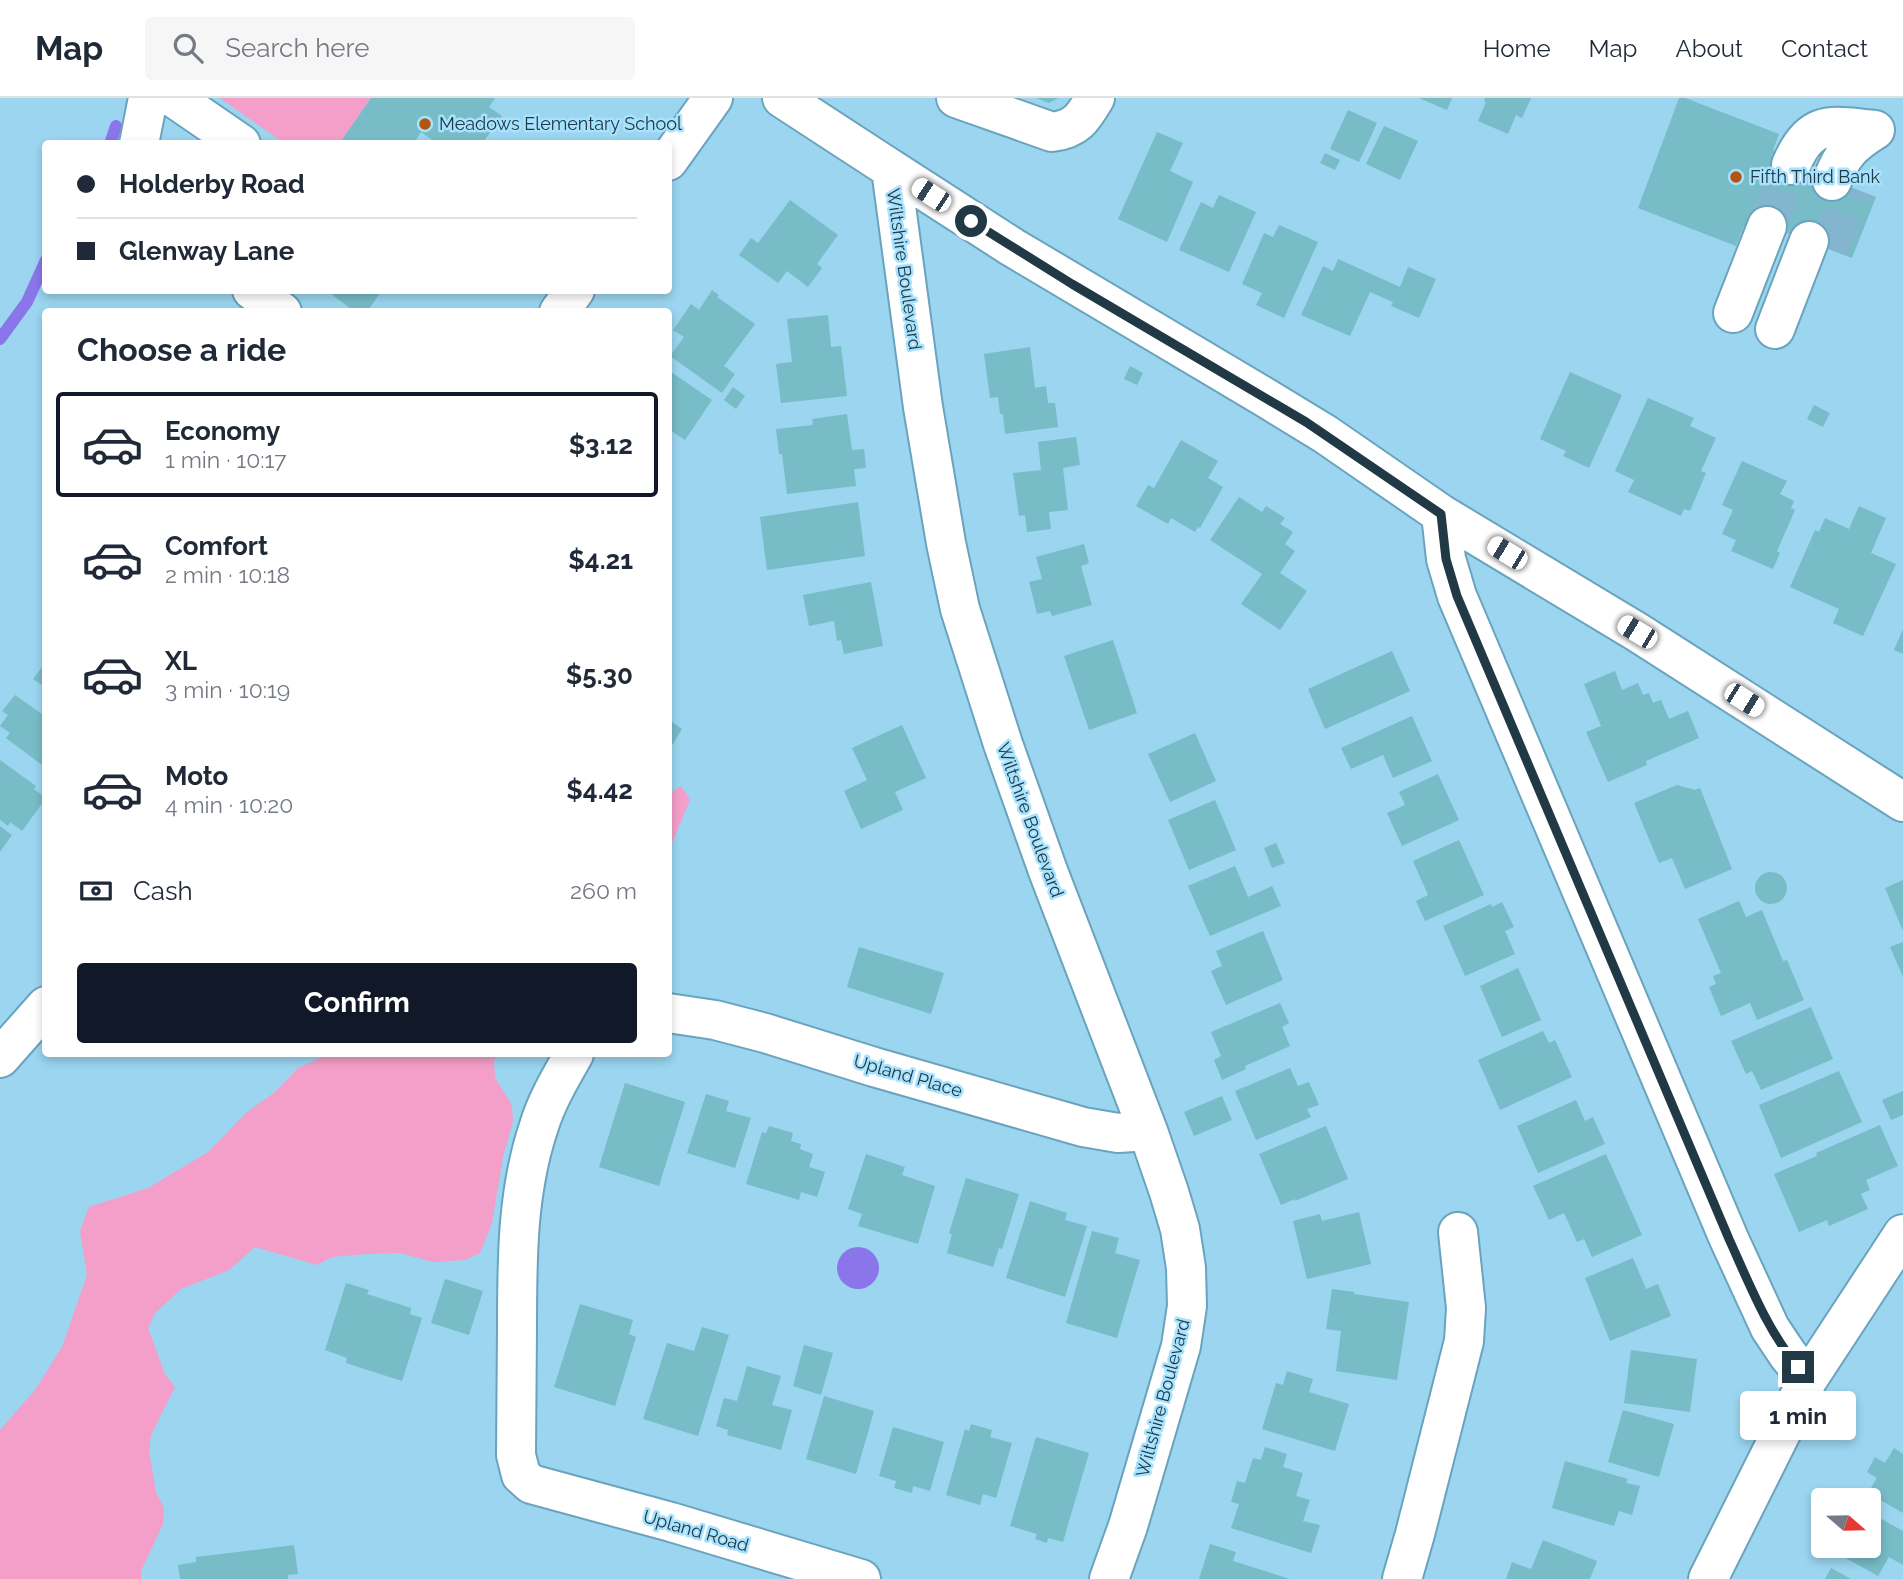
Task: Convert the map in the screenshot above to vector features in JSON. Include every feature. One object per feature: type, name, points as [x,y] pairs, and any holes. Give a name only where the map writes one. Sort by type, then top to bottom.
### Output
[{"type":"street","points":[[672,155],[713,98]]},
{"type":"street","name":"Wiltshire Boulevard","points":[[782,98],[891,169],[925,419],[960,609],[994,719],[1048,871],[1148,1131],[1180,1229],[1186,1268],[1187,1306],[1181,1346],[1128,1526],[1109,1579]]},
{"type":"street","points":[[956,98],[1052,132],[1074,126],[1095,98]]},
{"type":"street","points":[[142,140],[171,99],[235,140]]},
{"type":"street","points":[[1825,128],[1875,130],[1822,176],[1804,140],[1813,132],[1825,128]]},
{"type":"street","points":[[891,169],[1012,247],[1313,427],[1441,514],[1637,632],[1903,802]]},
{"type":"street","points":[[1798,238],[1765,325],[1798,238]]},
{"type":"street","points":[[257,294],[276,308]]},
{"type":"street","points":[[1441,514],[1446,559],[1457,596],[1729,1239],[1770,1328],[1808,1379]]},
{"type":"street","points":[[0,1058],[42,1011]]},
{"type":"street","name":"Upland Place","points":[[672,1014],[715,1020],[765,1033],[1083,1127],[1118,1133],[1148,1131]]},
{"type":"street","name":"Upland Road","points":[[572,1057],[554,1088],[539,1125],[527,1171],[519,1223],[516,1455],[521,1475],[531,1484],[671,1522],[861,1579]]},
{"type":"street","points":[[1402,1579],[1464,1341],[1466,1308],[1458,1232]]},
{"type":"street","points":[[1707,1579],[1808,1379],[1903,1234]]},
{"type":"shaded area","points":[[220,98],[371,98],[342,140],[280,140]]},
{"type":"shaded area","points":[[681,786],[690,800],[672,843],[672,792]]},
{"type":"shaded area","points":[[322,1057],[496,1057],[495,1078],[512,1105],[513,1121],[503,1157],[492,1223],[480,1253],[465,1260],[433,1262],[400,1253],[367,1254],[332,1257],[317,1265],[255,1247],[229,1270],[181,1289],[155,1313],[148,1328],[165,1374],[175,1387],[151,1435],[149,1451],[156,1492],[164,1508],[163,1524],[141,1571],[141,1579],[0,1579],[0,1430],[35,1390],[62,1347],[87,1275],[80,1231],[89,1207],[148,1188],[208,1152],[247,1112],[275,1092],[298,1068]]},
{"type":"shaded area","points":[[858,1247],[873,1253],[879,1268],[873,1283],[858,1289],[843,1283],[837,1268],[843,1253]]},
{"type":"building","name":"Meadows Elementary School","points":[[371,98],[495,98],[489,107],[502,116],[485,140],[432,140],[421,132],[416,140],[342,140]]},
{"type":"building","points":[[1036,98],[1058,98],[1049,103]]},
{"type":"building","points":[[1419,98],[1452,98],[1447,110]]},
{"type":"building","points":[[1485,98],[1531,98],[1522,118],[1516,115],[1508,134],[1478,121],[1486,102]]},
{"type":"building","name":"Fifth Third Bank","points":[[1679,98],[1779,134],[1773,150],[1787,155],[1784,162],[1876,197],[1852,258],[1761,223],[1758,231],[1744,226],[1736,246],[1638,208]]},
{"type":"building","points":[[1348,110],[1377,123],[1359,162],[1330,149]]},
{"type":"building","points":[[1384,126],[1418,141],[1400,180],[1366,164]]},
{"type":"building","points":[[1157,132],[1183,143],[1170,171],[1193,182],[1167,242],[1118,219]]},
{"type":"building","points":[[1325,153],[1340,160],[1335,170],[1320,163]]},
{"type":"building","points":[[1219,195],[1256,212],[1229,272],[1179,250],[1201,202],[1213,208]]},
{"type":"building","points":[[790,200],[838,235],[817,264],[822,268],[808,287],[787,271],[778,283],[739,255],[751,238],[758,243]]},
{"type":"building","points":[[1279,225],[1318,242],[1284,318],[1256,305],[1262,293],[1242,284],[1264,233],[1273,237]]},
{"type":"building","points":[[1338,259],[1400,287],[1408,267],[1436,279],[1419,318],[1391,306],[1393,302],[1370,292],[1350,336],[1301,315],[1323,266],[1333,271]]},
{"type":"building","points":[[712,290],[719,295],[717,297],[755,324],[724,366],[735,374],[722,393],[672,357],[684,337],[673,330],[691,304],[699,310]]},
{"type":"building","points":[[331,294],[379,294],[370,308],[350,308]]},
{"type":"building","points":[[828,315],[831,347],[841,346],[847,396],[781,403],[776,364],[792,362],[787,319]]},
{"type":"building","points":[[1030,347],[1035,388],[1046,386],[1048,403],[1055,403],[1058,427],[1005,434],[998,397],[990,398],[984,354]]},
{"type":"building","points":[[1130,366],[1143,373],[1137,385],[1124,379]]},
{"type":"building","points":[[1570,372],[1622,395],[1589,468],[1563,456],[1566,451],[1540,439]]},
{"type":"building","points":[[672,373],[712,400],[685,440],[672,432]]},
{"type":"building","points":[[733,387],[745,396],[736,409],[724,400]]},
{"type":"building","points":[[1648,398],[1694,418],[1690,426],[1716,438],[1701,471],[1706,473],[1690,511],[1684,509],[1681,516],[1628,492],[1634,480],[1615,471]]},
{"type":"building","points":[[1814,405],[1830,413],[1823,427],[1807,419]]},
{"type":"building","points":[[847,414],[852,450],[864,449],[866,468],[854,469],[856,486],[787,494],[776,429],[813,425],[812,419]]},
{"type":"building","points":[[1076,437],[1080,465],[1063,468],[1068,510],[1049,512],[1051,529],[1027,532],[1025,515],[1019,516],[1013,473],[1041,470],[1038,442]]},
{"type":"building","points":[[1181,440],[1218,461],[1208,478],[1223,487],[1200,528],[1195,532],[1171,518],[1168,524],[1136,506],[1148,485],[1154,488]]},
{"type":"building","points":[[1742,461],[1787,481],[1780,494],[1794,501],[1791,508],[1795,510],[1777,551],[1780,553],[1773,569],[1731,551],[1736,540],[1722,534],[1733,510],[1722,505]]},
{"type":"building","points":[[1239,497],[1262,512],[1266,506],[1285,518],[1280,524],[1293,532],[1285,544],[1295,551],[1280,573],[1307,591],[1280,630],[1241,604],[1262,574],[1210,540]]},
{"type":"building","points":[[858,502],[865,556],[767,570],[760,517]]},
{"type":"building","points":[[1859,506],[1886,518],[1871,553],[1896,564],[1863,636],[1833,623],[1839,609],[1790,587],[1815,530],[1819,532],[1825,518],[1849,529]]},
{"type":"building","points":[[1084,544],[1089,563],[1081,566],[1092,605],[1052,616],[1050,611],[1037,614],[1029,582],[1042,579],[1036,557]]},
{"type":"building","points":[[871,582],[883,646],[844,654],[841,640],[837,641],[834,621],[809,626],[803,595]]},
{"type":"building","points":[[1903,629],[1903,654],[1894,650]]},
{"type":"building","points":[[1113,640],[1137,713],[1089,730],[1064,656]]},
{"type":"building","points":[[1392,651],[1410,691],[1325,729],[1308,689]]},
{"type":"building","points":[[42,667],[42,685],[33,679]]},
{"type":"building","points":[[1615,671],[1622,690],[1638,683],[1643,695],[1649,693],[1653,703],[1661,700],[1669,719],[1688,711],[1699,738],[1646,761],[1647,765],[1608,782],[1586,732],[1601,726],[1584,684]]},
{"type":"building","points":[[15,695],[42,714],[42,765],[6,738],[10,733],[0,726],[8,715],[2,711]]},
{"type":"building","points":[[1412,716],[1432,761],[1393,778],[1383,755],[1351,769],[1341,748]]},
{"type":"building","points":[[672,722],[682,729],[672,743]]},
{"type":"building","points":[[902,725],[926,778],[895,792],[903,810],[861,829],[844,791],[867,780],[852,748]]},
{"type":"building","points":[[1195,733],[1216,781],[1170,802],[1148,754]]},
{"type":"building","points":[[0,760],[36,786],[34,789],[42,795],[42,804],[22,831],[10,822],[8,826],[0,820]]},
{"type":"building","points":[[1438,774],[1459,820],[1402,846],[1387,813],[1405,805],[1399,792]]},
{"type":"building","points":[[1677,785],[1695,790],[1700,788],[1732,869],[1685,889],[1672,858],[1659,863],[1634,803]]},
{"type":"building","points":[[1215,800],[1236,850],[1189,870],[1168,820]]},
{"type":"building","points":[[0,826],[12,835],[0,852]]},
{"type":"building","points":[[1459,840],[1484,895],[1425,921],[1416,901],[1428,895],[1413,861]]},
{"type":"building","points":[[1276,843],[1285,863],[1272,868],[1264,848]]},
{"type":"building","points":[[1235,866],[1248,897],[1272,886],[1281,906],[1210,936],[1188,886]]},
{"type":"building","points":[[1771,872],[1783,876],[1787,888],[1783,900],[1771,904],[1759,900],[1755,888],[1759,876]]},
{"type":"building","points":[[1903,880],[1903,931],[1885,888]]},
{"type":"building","points":[[1739,901],[1746,917],[1762,910],[1783,961],[1787,960],[1804,1000],[1757,1020],[1750,1003],[1721,1016],[1709,987],[1716,984],[1713,976],[1721,973],[1698,919]]},
{"type":"building","points":[[1502,902],[1514,927],[1505,931],[1515,954],[1465,976],[1443,926],[1491,904],[1492,907]]},
{"type":"building","points":[[1263,931],[1283,980],[1226,1005],[1211,971],[1222,966],[1216,951]]},
{"type":"building","points":[[1903,942],[1903,977],[1890,947]]},
{"type":"building","points":[[859,947],[944,973],[931,1014],[847,987]]},
{"type":"building","points":[[1518,968],[1541,1020],[1502,1037],[1480,986]]},
{"type":"building","points":[[1280,1003],[1289,1023],[1282,1027],[1290,1046],[1245,1066],[1246,1069],[1222,1080],[1214,1060],[1221,1056],[1211,1032]]},
{"type":"building","points":[[1811,1007],[1833,1059],[1761,1090],[1752,1071],[1746,1074],[1731,1041]]},
{"type":"building","points":[[1543,1031],[1549,1043],[1555,1040],[1572,1077],[1500,1110],[1478,1060]]},
{"type":"building","points":[[1290,1068],[1298,1086],[1309,1082],[1319,1105],[1307,1109],[1311,1117],[1256,1140],[1235,1091]]},
{"type":"building","points":[[1839,1071],[1862,1122],[1781,1158],[1759,1105]]},
{"type":"building","points":[[625,1083],[685,1102],[659,1186],[599,1167]]},
{"type":"building","points":[[1903,1091],[1903,1115],[1891,1120],[1882,1100]]},
{"type":"building","points":[[706,1094],[729,1101],[726,1111],[751,1118],[735,1168],[687,1153]]},
{"type":"building","points":[[1222,1096],[1232,1120],[1194,1136],[1184,1112]]},
{"type":"building","points":[[1576,1100],[1585,1121],[1593,1117],[1605,1144],[1538,1173],[1517,1126]]},
{"type":"building","points":[[1880,1125],[1898,1166],[1866,1180],[1870,1190],[1861,1194],[1868,1209],[1829,1226],[1827,1220],[1799,1232],[1774,1174]]},
{"type":"building","points":[[769,1126],[793,1133],[791,1141],[801,1144],[800,1149],[813,1154],[809,1167],[825,1172],[817,1197],[801,1192],[799,1200],[746,1184],[762,1132],[766,1133]]},
{"type":"building","points":[[1326,1126],[1348,1179],[1281,1205],[1259,1154]]},
{"type":"building","points":[[866,1154],[905,1167],[902,1175],[935,1186],[918,1244],[858,1226],[862,1214],[848,1209]]},
{"type":"building","points":[[1606,1154],[1642,1235],[1592,1257],[1584,1239],[1577,1242],[1564,1213],[1549,1220],[1533,1186]]},
{"type":"building","points":[[966,1178],[1019,1194],[1002,1249],[999,1248],[993,1267],[947,1253],[952,1234],[949,1233]]},
{"type":"building","points":[[1030,1201],[1067,1213],[1065,1220],[1087,1226],[1065,1297],[1006,1278]]},
{"type":"building","points":[[1359,1212],[1371,1264],[1307,1279],[1293,1221],[1320,1214],[1322,1221]]},
{"type":"building","points":[[1092,1231],[1119,1238],[1115,1253],[1140,1260],[1117,1338],[1066,1323]]},
{"type":"building","points":[[1633,1258],[1646,1289],[1658,1284],[1671,1316],[1610,1341],[1585,1278]]},
{"type":"building","points":[[445,1279],[483,1291],[469,1335],[431,1323]]},
{"type":"building","points":[[346,1283],[369,1290],[367,1294],[411,1308],[410,1314],[422,1318],[402,1381],[346,1363],[347,1358],[325,1350]]},
{"type":"building","points":[[1332,1289],[1409,1302],[1397,1380],[1336,1371],[1341,1331],[1326,1329]]},
{"type":"building","points":[[580,1304],[633,1320],[629,1334],[636,1337],[615,1406],[554,1387]]},
{"type":"building","points":[[702,1327],[729,1335],[698,1436],[643,1419],[667,1343],[694,1351]]},
{"type":"building","points":[[804,1345],[833,1353],[821,1395],[793,1386]]},
{"type":"building","points":[[1631,1350],[1697,1359],[1690,1412],[1624,1403]]},
{"type":"building","points":[[747,1366],[781,1376],[772,1405],[792,1410],[781,1450],[727,1435],[728,1430],[716,1426],[724,1398],[737,1401]]},
{"type":"building","points":[[1287,1371],[1313,1379],[1309,1392],[1349,1404],[1335,1451],[1262,1429],[1276,1383],[1283,1385]]},
{"type":"building","points":[[824,1396],[874,1411],[856,1474],[806,1459]]},
{"type":"building","points":[[1623,1410],[1674,1424],[1659,1477],[1608,1462]]},
{"type":"building","points":[[971,1424],[992,1430],[990,1437],[1012,1443],[996,1498],[983,1494],[980,1505],[946,1495],[965,1429],[969,1431]]},
{"type":"building","points":[[893,1427],[944,1442],[930,1491],[913,1486],[912,1493],[894,1488],[896,1481],[879,1476]]},
{"type":"building","points":[[1036,1437],[1089,1453],[1063,1542],[1048,1538],[1047,1543],[1035,1539],[1037,1534],[1010,1526]]},
{"type":"building","points":[[1265,1447],[1287,1454],[1283,1467],[1303,1473],[1296,1496],[1310,1500],[1303,1521],[1320,1525],[1311,1553],[1231,1528],[1239,1504],[1231,1502],[1237,1481],[1245,1483],[1253,1458],[1261,1460]]},
{"type":"building","points":[[1894,1448],[1903,1454],[1903,1513],[1881,1500],[1881,1488],[1871,1488],[1877,1478],[1867,1472],[1875,1457],[1885,1463]]},
{"type":"building","points":[[1565,1461],[1628,1479],[1626,1483],[1640,1486],[1632,1515],[1619,1511],[1614,1526],[1552,1508]]},
{"type":"building","points":[[1881,1519],[1903,1531],[1903,1565],[1889,1557],[1878,1576],[1846,1558],[1881,1558]]},
{"type":"building","points":[[1543,1540],[1597,1561],[1590,1579],[1506,1579],[1512,1562],[1531,1569]]},
{"type":"building","points":[[1210,1544],[1236,1552],[1233,1561],[1290,1579],[1199,1579]]},
{"type":"building","points":[[294,1545],[298,1574],[288,1575],[288,1579],[180,1579],[178,1565],[196,1562],[196,1557]]},
{"type":"building","points":[[1831,1568],[1851,1579],[1825,1579]]},
{"type":"waterway","points":[[111,140],[116,126]]},
{"type":"waterway","points":[[0,339],[27,302],[42,269]]},
{"type":"tunnel","points":[[1767,226],[1791,165]]},
{"type":"tunnel","points":[[1829,249],[1853,188]]},
{"type":"place","name":"Meadows Elementary School","points":[[425,124]]},
{"type":"place","name":"Fifth Third Bank","points":[[1736,177]]},
{"type":"route","points":[[971,221],[1306,422],[1441,514],[1446,559],[1457,596],[1729,1239],[1770,1328],[1798,1367]]}]
